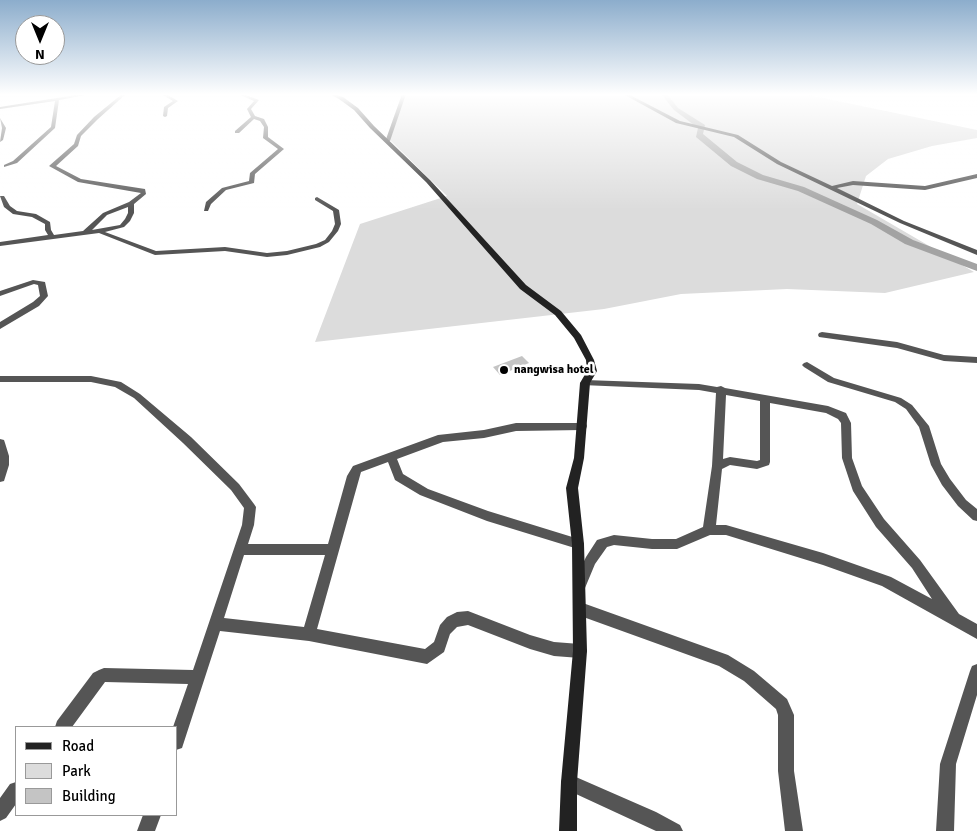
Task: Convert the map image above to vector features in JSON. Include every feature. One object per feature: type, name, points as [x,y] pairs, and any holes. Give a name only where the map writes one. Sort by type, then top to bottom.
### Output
[{"type":"street","points":[[6,166],[15,162],[48,133]]},
{"type":"street","points":[[83,133],[79,136],[76,145],[52,166],[80,181],[143,190],[144,193],[131,203],[105,214],[84,233]]},
{"type":"street","points":[[206,210],[208,203],[224,189],[250,184],[252,174],[281,149],[266,138],[266,133]]},
{"type":"street","points":[[378,133],[472,228],[523,286],[552,308],[569,325],[578,337],[590,360],[592,371],[585,383],[579,458],[572,488],[580,584],[580,651],[569,782],[568,831]]},
{"type":"street","points":[[387,142],[390,133]]},
{"type":"street","points":[[720,133],[739,138],[772,160],[902,222],[977,253]]},
{"type":"street","points":[[831,188],[853,183],[925,188],[977,176]]},
{"type":"street","points":[[2,197],[7,207],[15,214],[37,216],[48,223],[48,230],[52,236]]},
{"type":"street","points":[[93,232],[109,234],[155,253],[225,249],[267,255],[286,253],[318,246],[328,241],[335,231],[338,224],[336,210],[317,199]]},
{"type":"street","points":[[0,244],[93,232],[122,226],[130,217],[131,203]]},
{"type":"street","points":[[0,294],[33,282],[42,284],[44,296],[0,326]]},
{"type":"street","points":[[822,335],[897,345],[944,358],[977,360]]},
{"type":"street","points":[[808,365],[831,380],[898,400],[910,407],[924,426],[936,465],[946,482],[962,503],[977,516]]},
{"type":"street","points":[[0,379],[101,380],[118,384],[137,396],[187,440],[247,502],[250,514],[240,549],[178,736]]},
{"type":"street","points":[[585,383],[662,384],[720,390],[828,410],[844,417],[845,447],[857,488],[880,523],[916,564],[956,621]]},
{"type":"street","points":[[709,530],[717,466],[720,390]]},
{"type":"street","points":[[717,466],[730,461],[757,465],[765,462],[765,399]]},
{"type":"street","points":[[310,634],[354,472],[442,438],[484,434],[516,427],[582,426]]},
{"type":"street","points":[[0,443],[4,456],[0,478]]},
{"type":"street","points":[[392,457],[399,476],[424,492],[487,516],[578,544]]},
{"type":"street","points":[[580,584],[590,561],[601,544],[606,542],[614,540],[652,544],[677,544],[709,530],[726,530],[741,533],[874,576],[919,598],[977,632]]},
{"type":"street","points":[[240,549],[333,550]]},
{"type":"street","points":[[580,609],[723,660],[749,676],[782,704],[786,715],[786,771],[794,831]]},
{"type":"street","points":[[215,624],[310,634],[426,657],[438,647],[445,630],[452,622],[457,619],[468,618],[530,642],[554,648],[580,651]]},
{"type":"street","points":[[64,726],[98,678],[104,675],[197,677]]},
{"type":"street","points":[[945,831],[948,764],[976,676]]},
{"type":"street","points":[[569,782],[650,818],[674,831]]},
{"type":"street","points":[[0,812],[15,791]]},
{"type":"street","points":[[146,831],[152,816]]},
{"type":"green space","points":[[392,133],[977,133],[977,138],[932,146],[888,159],[866,176],[857,204],[974,272],[885,293],[787,289],[681,294],[604,309],[315,342],[360,224],[447,196],[390,140]]},
{"type":"building","name":"nangwisa hotel","points":[[522,356],[529,363],[500,375],[493,367]]},
{"type":"waterway","points":[[700,133],[699,135],[734,164],[760,177],[801,189],[874,222],[909,242],[977,268]]},
{"type":"place","name":"nangwisa hotel","points":[[504,370]]}]
